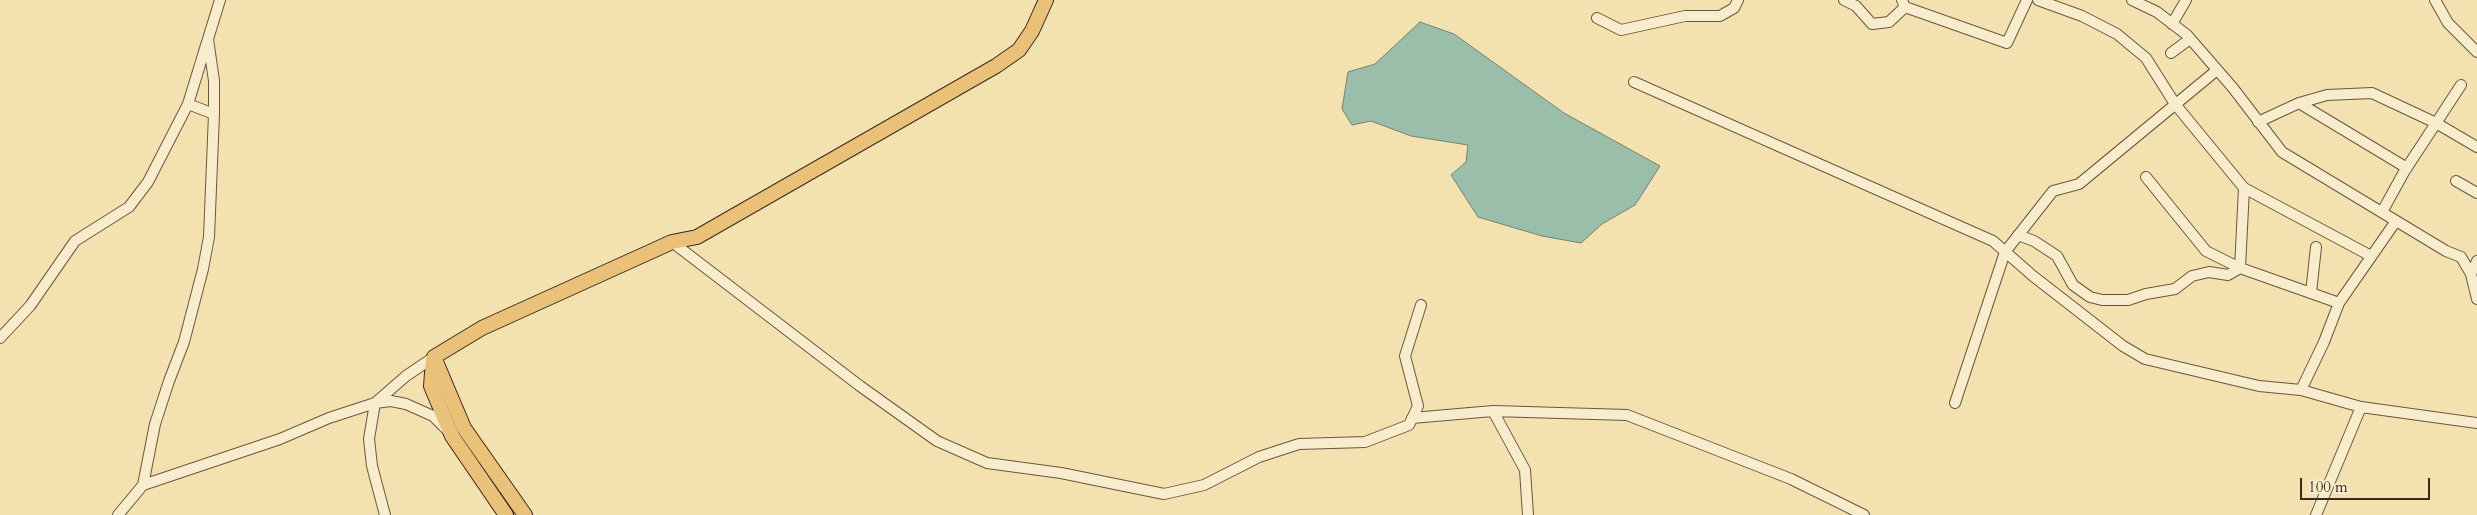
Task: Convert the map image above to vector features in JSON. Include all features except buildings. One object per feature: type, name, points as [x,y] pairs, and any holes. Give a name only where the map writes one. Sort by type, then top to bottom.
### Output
[{"type":"main road","points":[[434,357],[482,328],[672,242],[697,237],[996,66],[1019,50],[1032,31],[1046,0]]},
{"type":"main road","points":[[434,357],[431,386],[452,436],[506,515]]},
{"type":"main road","points":[[434,357],[464,428],[525,515]]},
{"type":"street","points":[[0,338],[30,306],[75,241],[129,207],[148,182],[188,104],[220,0]]},
{"type":"street","points":[[1597,18],[1621,30],[1685,16],[1720,16],[1734,8],[1738,0]]},
{"type":"street","points":[[1844,0],[1856,6],[1872,24],[1889,22],[1904,4],[2008,43],[2027,0]]},
{"type":"street","points":[[2038,0],[2082,16],[2117,34],[2146,58],[2175,104],[2244,188],[2371,256]]},
{"type":"street","points":[[2132,0],[2157,12],[2190,39],[2282,152],[2446,251],[2461,257],[2471,274],[2477,299]]},
{"type":"street","points":[[2172,24],[2186,0]]},
{"type":"street","points":[[2435,0],[2448,23],[2477,52]]},
{"type":"street","points":[[118,515],[143,485],[156,424],[169,381],[184,342],[203,269],[209,237],[214,114],[214,81],[208,39]]},
{"type":"street","points":[[2171,53],[2190,39]]},
{"type":"street","points":[[1955,403],[2005,252],[2018,235],[2053,191],[2079,184],[2217,70]]},
{"type":"street","points":[[1634,82],[1992,241],[2123,346],[2145,359],[2259,386],[2300,390],[2361,407],[2477,423]]},
{"type":"street","points":[[2382,212],[2407,168],[2461,85]]},
{"type":"street","points":[[2258,122],[2300,103],[2341,93],[2372,93],[2436,123],[2477,147]]},
{"type":"street","points":[[2300,103],[2407,168]]},
{"type":"street","points":[[188,104],[214,114]]},
{"type":"street","points":[[2146,177],[2206,251],[2240,268],[2339,303]]},
{"type":"street","points":[[2456,181],[2477,193]]},
{"type":"street","points":[[2240,268],[2244,188]]},
{"type":"street","points":[[2300,390],[2324,342],[2339,303],[2396,220]]},
{"type":"street","points":[[2018,235],[2034,241],[2057,256],[2073,285],[2090,297],[2102,300],[2128,300],[2146,294],[2175,289],[2192,276],[2209,272],[2228,275],[2240,268]]},
{"type":"street","points":[[672,242],[860,386],[930,436],[987,463],[1060,473],[1164,494],[1204,485],[1259,457],[1299,444],[1365,442],[1409,425],[1418,406],[1405,356],[1421,305]]},
{"type":"street","points":[[2310,292],[2316,247]]},
{"type":"street","points":[[2471,274],[2477,261]]},
{"type":"street","points":[[385,515],[372,466],[369,438],[375,403],[406,376],[434,357]]},
{"type":"street","points":[[143,485],[271,442],[328,418],[375,403],[391,401],[406,404],[433,416],[452,436]]},
{"type":"street","points":[[2316,515],[2361,407]]},
{"type":"street","points":[[1412,418],[1492,411],[1627,416],[1791,478],[1864,515]]},
{"type":"street","points":[[1492,411],[1525,470],[1528,515]]},
{"type":"shaded area","points":[[1420,22],[1454,34],[1564,113],[1660,166],[1635,205],[1602,224],[1581,243],[1542,236],[1478,217],[1451,175],[1466,162],[1468,145],[1411,136],[1371,121],[1352,125],[1342,109],[1348,72],[1375,64]]}]
